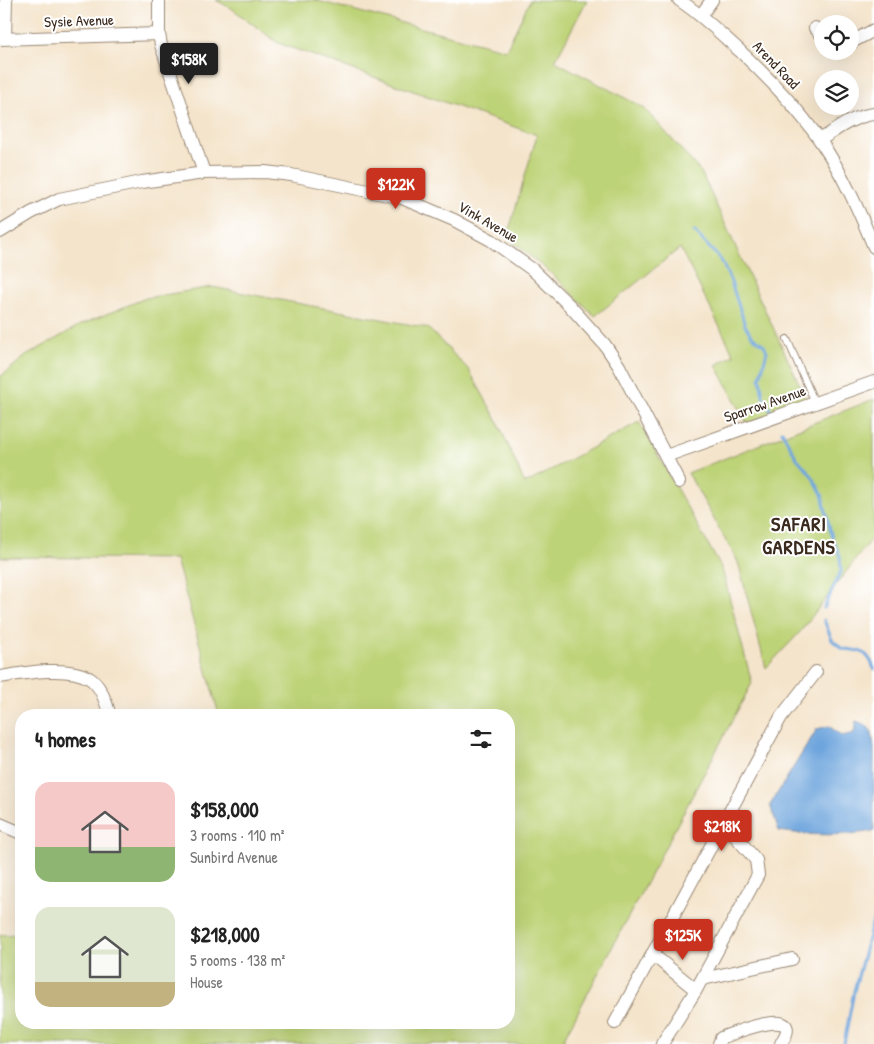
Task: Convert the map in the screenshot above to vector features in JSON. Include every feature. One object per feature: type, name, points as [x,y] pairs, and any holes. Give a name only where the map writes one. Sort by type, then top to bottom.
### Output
[{"type":"street","points":[[2,39],[6,0]]},
{"type":"street","points":[[159,0],[160,45],[204,173]]},
{"type":"street","name":"Arend Road","points":[[679,0],[701,14],[775,85],[820,140],[831,157],[861,216],[874,247]]},
{"type":"street","points":[[701,14],[712,0]]},
{"type":"street","points":[[859,38],[874,30]]},
{"type":"street","name":"Sysie Avenue","points":[[2,39],[159,34]]},
{"type":"street","points":[[820,140],[845,123],[864,115],[874,114]]},
{"type":"street","name":"Vink Avenue","points":[[0,232],[59,199],[142,182],[204,173],[265,172],[291,175],[402,198],[454,220],[490,240],[533,270],[580,316],[605,345],[619,366],[646,422],[679,482]]},
{"type":"street","name":"Sparrow Avenue","points":[[666,456],[874,382]]},
{"type":"street","points":[[0,677],[34,672],[80,674],[90,678],[97,686],[108,709]]},
{"type":"street","points":[[614,1023],[781,717],[816,672]]},
{"type":"street","points":[[662,1044],[700,984],[758,875],[756,860],[723,822]]},
{"type":"street","points":[[0,824],[15,830]]},
{"type":"street","points":[[652,954],[700,984],[792,959]]},
{"type":"street","points":[[719,1044],[721,1038],[726,1036],[768,1023],[778,1022],[782,1023],[787,1029],[781,1044]]},
{"type":"lane","points":[[787,339],[816,403]]},
{"type":"green space","points":[[216,0],[314,0],[506,50],[530,0],[587,0],[555,61],[644,108],[701,172],[808,403],[748,425],[716,365],[734,355],[680,248],[595,316],[553,275],[507,237],[537,135],[278,43],[234,10]]},
{"type":"green space","points":[[212,287],[428,328],[469,370],[497,420],[525,484],[639,422],[722,569],[752,683],[561,1044],[0,1044],[0,935],[15,934],[15,1029],[515,1029],[515,709],[217,709],[176,559],[0,557],[0,377],[26,356],[80,325],[146,298]]},
{"type":"green space","points":[[874,399],[874,535],[801,631],[766,668],[738,562],[688,473]]},
{"type":"water","points":[[856,721],[866,725],[872,732],[874,749],[874,831],[827,835],[779,831],[770,805],[817,729],[829,726],[842,736],[854,733]]},
{"type":"waterway","points":[[694,231],[721,260],[731,282],[745,325],[751,335],[764,345],[767,351],[760,378],[763,396],[773,415]]},
{"type":"waterway","points":[[782,431],[796,457],[812,476],[822,494],[832,538],[840,556],[841,571],[824,608]]},
{"type":"waterway","points":[[824,620],[832,640],[843,649],[859,651],[866,655],[874,669]]},
{"type":"waterway","points":[[844,1044],[854,991],[874,917]]},
{"type":"district","name":"SAFARI GARDENS","points":[[799,536]]}]
